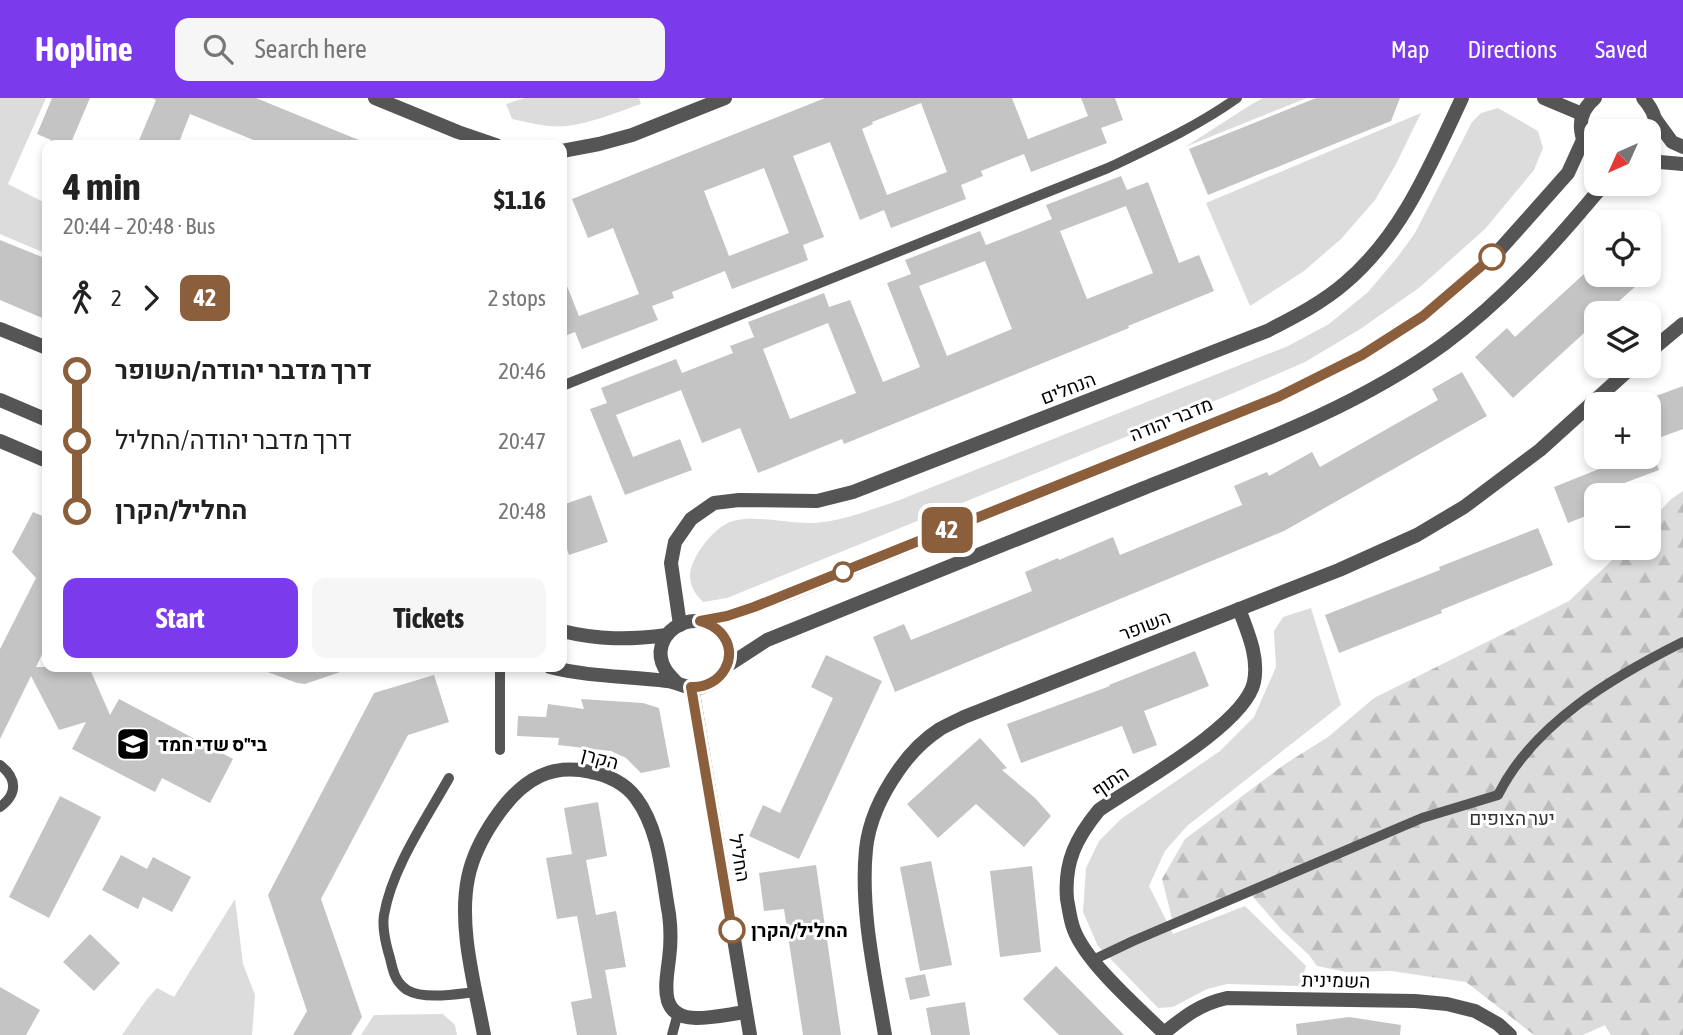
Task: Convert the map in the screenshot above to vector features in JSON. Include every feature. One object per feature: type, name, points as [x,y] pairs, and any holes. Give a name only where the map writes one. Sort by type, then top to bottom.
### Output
[{"type":"street","points":[[376,98],[481,140]]},
{"type":"street","points":[[567,150],[632,135],[725,98]]},
{"type":"street","name":"הנחלים","points":[[680,625],[671,563],[675,542],[691,519],[714,503],[739,500],[817,501],[853,492],[1267,331],[1305,312],[1345,284],[1379,249],[1420,185],[1462,98]]},
{"type":"street","points":[[1544,98],[1582,114]]},
{"type":"street","points":[[1583,140],[1580,127],[1582,114],[1595,98]]},
{"type":"street","points":[[1643,98],[1672,142],[1683,147]]},
{"type":"street","points":[[1655,118],[1656,98]]},
{"type":"street","name":"מדבר יהודה","points":[[700,621],[727,616],[797,590],[1278,397],[1362,355],[1423,316],[1495,255],[1568,173],[1583,140]]},
{"type":"street","points":[[1661,162],[1683,164]]},
{"type":"street","points":[[567,670],[610,677],[676,682],[698,688],[709,685],[719,678],[727,666],[766,640],[1292,429],[1380,385],[1443,344],[1519,279],[1594,196]]},
{"type":"street","points":[[1661,342],[1683,324]]},
{"type":"street","points":[[0,329],[42,346]]},
{"type":"street","name":"השופר","points":[[885,1035],[865,896],[866,848],[873,817],[885,789],[921,743],[940,729],[964,717],[1339,570],[1417,535],[1464,507],[1540,450],[1620,378]]},
{"type":"street","points":[[0,400],[42,418]]},
{"type":"street","points":[[0,441],[42,459]]},
{"type":"street","name":"התוף","points":[[1165,1034],[1103,972],[1074,932],[1066,886],[1069,862],[1076,843],[1099,810],[1215,732],[1243,704],[1254,684],[1255,666],[1253,649],[1240,609]]},
{"type":"street","points":[[676,682],[665,669],[661,658],[662,646],[675,627],[688,621],[711,625],[721,633],[727,643],[727,666]]},
{"type":"street","points":[[567,632],[612,639],[667,635]]},
{"type":"street","name":"החליל","points":[[691,687],[750,1035]]},
{"type":"street","name":"הקרן","points":[[484,1035],[464,920],[468,876],[484,836],[509,801],[538,777],[572,768],[601,775],[623,785],[636,797],[647,815],[654,833],[671,926],[665,992],[668,1001],[678,1013]]},
{"type":"street","name":"השמינית","points":[[1165,1034],[1195,1009],[1227,998],[1415,1001],[1447,1004],[1475,1011],[1498,1024],[1510,1035]]},
{"type":"street","points":[[678,1013],[694,1018],[746,1012]]},
{"type":"lane","points":[[567,384],[1108,168],[1166,139],[1237,98]]},
{"type":"lane","points":[[1094,960],[1422,818],[1498,795],[1509,774],[1535,743],[1570,711],[1645,661],[1683,642]]},
{"type":"lane","points":[[500,672],[500,750]]},
{"type":"lane","points":[[0,765],[8,770],[13,780],[13,788],[4,805],[0,807]]},
{"type":"lane","points":[[449,778],[405,856],[391,891],[384,917],[387,948],[396,980],[409,991],[432,996],[476,992]]},
{"type":"lane","points":[[672,1035],[678,1013]]},
{"type":"green space","points":[[0,98],[46,98],[8,184],[42,201],[42,252],[0,234]]},
{"type":"green space","points":[[525,98],[639,98],[641,104],[586,122],[553,126],[512,119],[506,104]]},
{"type":"green space","points":[[1263,98],[1307,98],[1185,147],[1252,104]]},
{"type":"green space","points":[[1498,108],[1538,131],[1543,148],[1534,170],[1485,229],[1420,287],[1362,328],[1305,362],[1229,395],[727,598],[703,602],[694,591],[690,578],[698,553],[718,529],[733,521],[751,519],[820,522],[865,512],[1288,346],[1329,324],[1368,292],[1396,259],[1415,233],[1472,122],[1481,113]]},
{"type":"green space","points":[[1421,113],[1375,200],[1341,239],[1304,271],[1250,306],[1206,203]]},
{"type":"green space","name":"יער הצופים","points":[[1683,491],[1683,1035],[1611,1035],[1605,1025],[1583,1035],[1534,1035],[1466,982],[1391,971],[1346,972],[1317,966],[1248,891],[1173,923],[1162,879],[1185,839],[1285,764],[1328,737],[1374,698],[1569,601],[1612,560],[1661,560],[1661,510]]},
{"type":"green space","points":[[1311,608],[1341,705],[1187,826],[1165,851],[1149,886],[1173,934],[1245,906],[1306,966],[1300,986],[1227,984],[1207,989],[1173,1007],[1158,1008],[1098,946],[1083,912],[1086,868],[1099,841],[1121,819],[1220,751],[1254,717],[1276,667],[1274,631],[1283,617]]},
{"type":"green space","points":[[235,899],[243,964],[255,995],[252,1035],[122,1035],[157,988],[174,997]]},
{"type":"green space","points":[[443,1014],[455,1025],[457,1035],[361,1035],[374,1015]]},
{"type":"building","points":[[52,98],[90,98],[72,140],[51,140],[37,134]]},
{"type":"building","points":[[152,98],[256,98],[359,140],[254,140],[190,114],[180,140],[139,140],[156,100]]},
{"type":"building","points":[[825,98],[1012,98],[1028,139],[1088,116],[1081,98],[1115,98],[1123,120],[1101,128],[1107,143],[1031,172],[1024,154],[981,171],[983,176],[961,185],[966,199],[891,228],[884,210],[860,220],[830,142],[793,156],[824,237],[803,245],[808,260],[732,289],[725,271],[672,292],[674,298],[652,306],[658,320],[582,349],[575,332],[567,335],[567,286],[579,316],[639,294],[613,228],[588,238],[572,199]],"holes":[[[921,103],[947,172],[887,195],[862,129],[873,124],[872,122]],[[764,168],[789,233],[729,256],[704,191]]]},
{"type":"building","points":[[1316,98],[1400,98],[1391,121],[1208,195],[1189,149]]},
{"type":"building","points":[[1121,176],[1127,190],[1148,182],[1179,263],[1199,255],[1214,291],[844,444],[842,439],[758,473],[740,428],[702,443],[681,390],[616,415],[633,457],[680,439],[692,470],[625,495],[590,409],[607,403],[601,388],[676,359],[682,373],[733,353],[730,346],[754,337],[748,322],[824,293],[829,307],[850,300],[883,382],[920,367],[887,283],[911,274],[905,260],[980,231],[986,245],[1052,219],[1046,205]],"holes":[[[1126,206],[1153,273],[1087,299],[1060,231]],[[985,261],[1012,329],[947,356],[919,286]],[[828,323],[856,393],[790,419],[763,349]]]},
{"type":"building","points":[[0,240],[42,257],[42,318],[0,300]]},
{"type":"building","points":[[1584,274],[1584,287],[1635,287],[1619,301],[1584,301],[1584,333],[1513,398],[1475,357],[1507,328],[1515,337]]},
{"type":"building","points":[[1462,372],[1487,416],[1284,531],[895,692],[873,637],[904,624],[911,640],[1032,591],[1025,572],[1058,558],[1059,560],[1113,537],[1120,555],[1242,505],[1234,486],[1267,472],[1269,476],[1312,452],[1320,467],[1438,400],[1432,389]]},
{"type":"building","points":[[1683,386],[1683,429],[1661,437],[1661,394]]},
{"type":"building","points":[[1599,469],[1659,470],[1624,483],[1584,483],[1584,517],[1568,523],[1554,487]]},
{"type":"building","points":[[591,495],[608,542],[569,555],[567,503]]},
{"type":"building","points":[[33,512],[42,516],[42,654],[36,667],[42,667],[42,672],[91,672],[110,715],[119,699],[233,759],[210,803],[162,778],[155,792],[72,749],[86,722],[59,730],[31,676],[0,739],[0,649],[36,578],[12,552]]},
{"type":"building","points":[[1538,528],[1553,565],[1441,610],[1442,613],[1339,653],[1325,615]]},
{"type":"building","points":[[1195,651],[1209,686],[1144,711],[1157,745],[1133,754],[1122,726],[1021,763],[1007,724]]},
{"type":"building","points":[[826,655],[882,681],[799,859],[749,836],[763,805],[780,813],[833,698],[811,687]]},
{"type":"building","points":[[268,672],[340,672],[305,684]]},
{"type":"building","points":[[434,675],[449,722],[408,735],[321,899],[362,1017],[351,1035],[293,1035],[307,1011],[268,895],[374,693]]},
{"type":"building","points":[[581,699],[643,703],[659,708],[670,767],[641,773],[626,758],[611,751],[558,745],[559,738],[517,736],[518,716],[546,717],[548,704],[584,709]]},
{"type":"building","points":[[980,738],[1007,768],[1002,770],[1035,798],[1051,816],[1024,847],[976,804],[938,838],[907,804]]},
{"type":"building","points":[[60,796],[101,817],[49,918],[9,897]]},
{"type":"building","points":[[598,802],[607,856],[586,860],[596,915],[616,911],[626,967],[605,970],[617,1035],[577,1035],[571,1002],[592,998],[577,916],[557,919],[546,858],[572,854],[564,808]]},
{"type":"building","points":[[121,855],[147,869],[153,857],[191,877],[172,912],[143,897],[138,909],[102,890]]},
{"type":"building","points":[[931,861],[952,965],[920,971],[900,867]]},
{"type":"building","points":[[816,865],[841,1035],[803,1035],[784,909],[764,911],[759,873]]},
{"type":"building","points":[[1032,866],[1041,952],[1000,957],[990,871]]},
{"type":"building","points":[[90,934],[120,963],[94,991],[63,962]]},
{"type":"building","points":[[1056,966],[1124,1035],[1059,1035],[1023,999]]},
{"type":"building","points":[[925,974],[930,996],[910,1000],[905,978]]},
{"type":"building","points":[[0,987],[40,1010],[26,1035],[0,1035]]},
{"type":"building","points":[[965,1002],[970,1035],[931,1035],[926,1008]]},
{"type":"building","points":[[1349,1017],[1401,1025],[1400,1035],[1297,1035],[1296,1024]]},
{"type":"bus line","name":"42","points":[[732,930],[691,687],[709,685],[719,678],[727,666],[729,655],[727,643],[721,633],[700,621],[754,607],[1278,397],[1362,355],[1423,316],[1492,257]]},
{"type":"place","name":"בי\"ס שדי חמד","points":[[133,744]]},
{"type":"place","name":"החליל/הקרן","points":[[732,930]]}]
